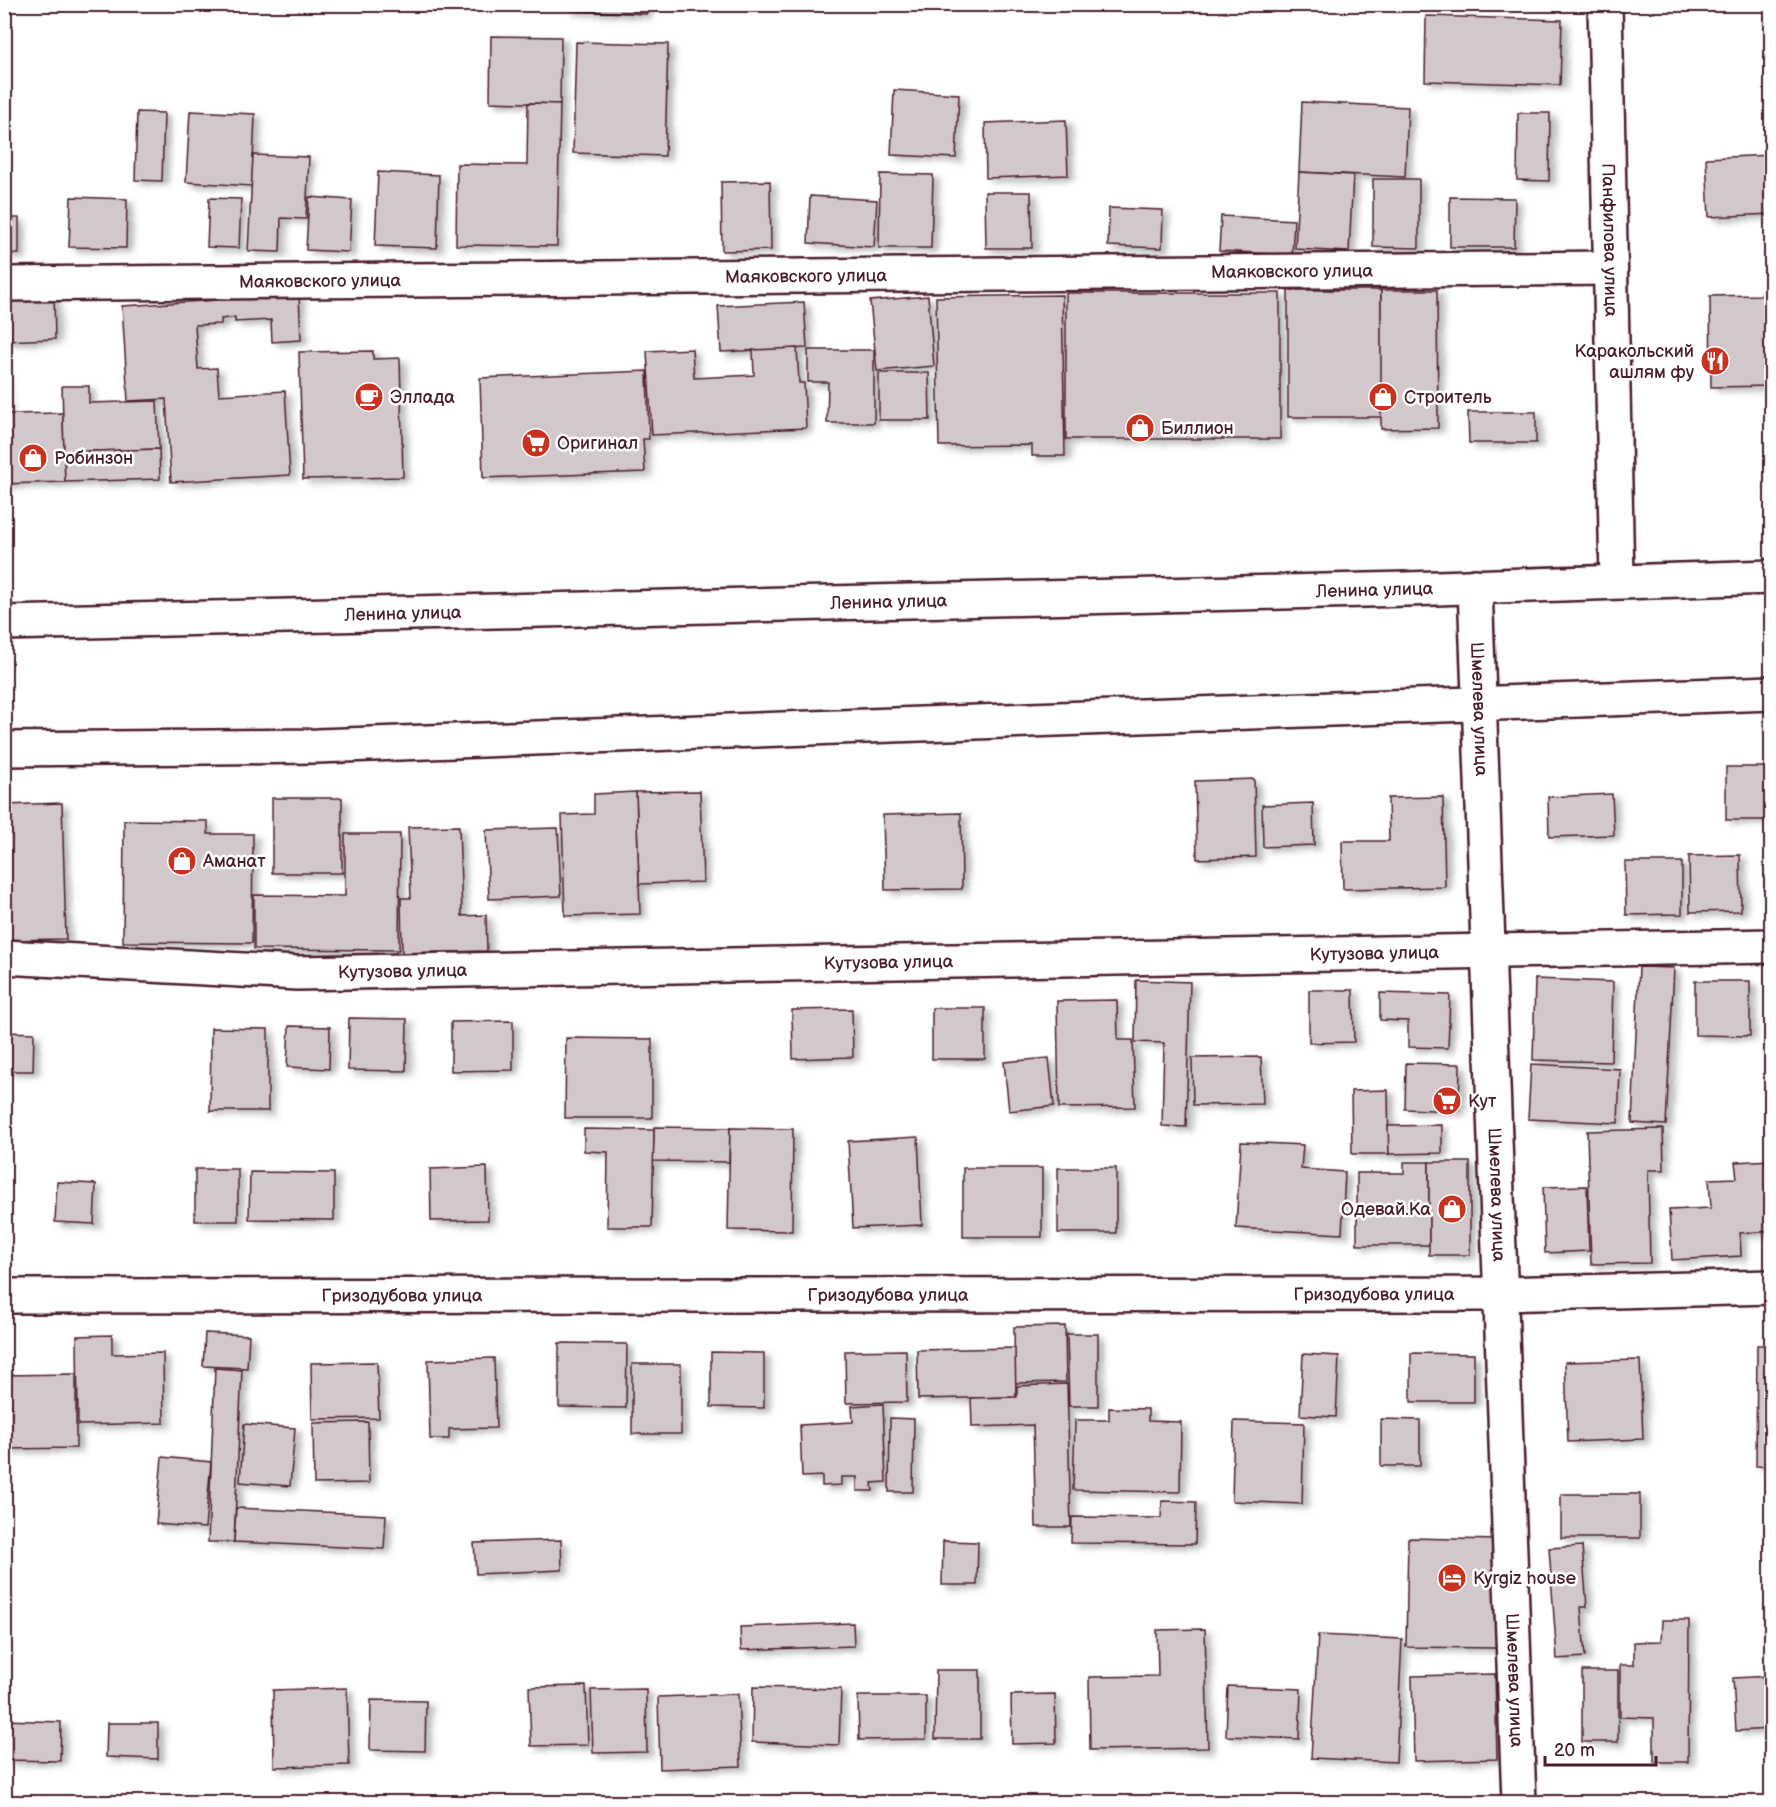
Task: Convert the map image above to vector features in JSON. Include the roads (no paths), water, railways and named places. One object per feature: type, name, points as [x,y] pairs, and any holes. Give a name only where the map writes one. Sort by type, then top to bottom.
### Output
[{"type":"street","name":"Панфилова улица","points":[[1605,4],[1617,581]]},
{"type":"street","name":"Маяковского улица","points":[[4,284],[1610,268]]},
{"type":"street","name":"Ленина улица","points":[[4,623],[1772,577]]},
{"type":"street","name":"Шмелева улица","points":[[1475,586],[1519,1803]]},
{"type":"street","points":[[4,749],[317,746],[1772,693]]},
{"type":"street","name":"Кутузова улица","points":[[4,957],[297,973],[1772,946]]},
{"type":"street","name":"Гризодубова улица","points":[[4,1296],[1500,1294],[1772,1287]]},
{"type":"place","name":"Каракольский ашлям фу","points":[[1715,361]]},
{"type":"place","name":"Эллада","points":[[369,397]]},
{"type":"place","name":"Строитель","points":[[1383,397]]},
{"type":"place","name":"Биллион","points":[[1140,428]]},
{"type":"place","name":"Оригинал","points":[[536,443]]},
{"type":"place","name":"Робинзон","points":[[33,458]]},
{"type":"place","name":"Аманат","points":[[182,861]]},
{"type":"place","name":"Кут","points":[[1447,1101]]},
{"type":"place","name":"Одевай.Ка","points":[[1452,1209]]},
{"type":"place","name":"Kyrgiz house","points":[[1452,1578]]}]
